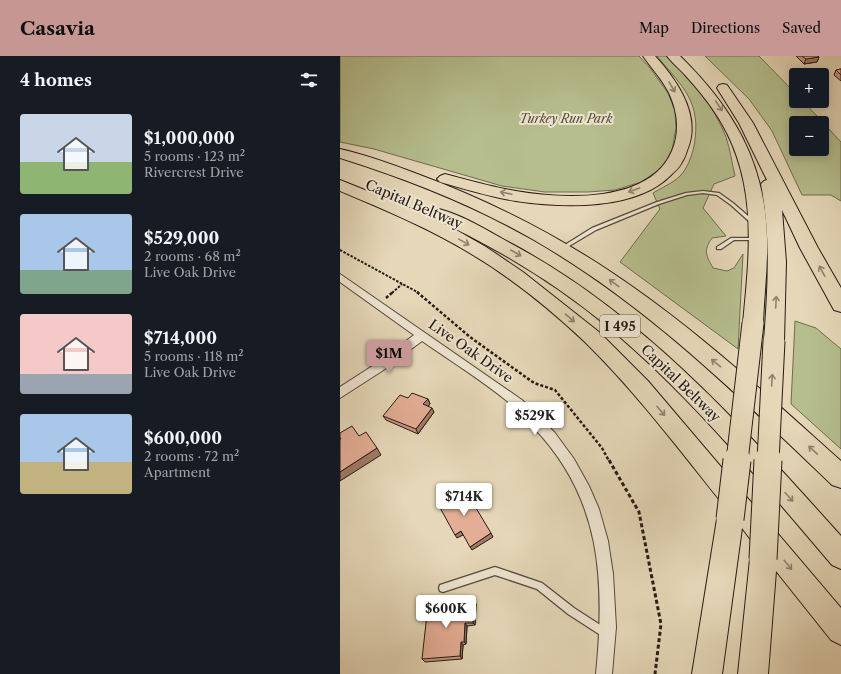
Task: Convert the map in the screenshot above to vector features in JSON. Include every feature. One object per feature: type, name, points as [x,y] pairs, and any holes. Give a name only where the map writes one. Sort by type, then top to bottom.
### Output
[{"type":"highway","points":[[340,153],[517,196],[587,200],[606,198],[635,191],[663,176],[678,160],[684,134],[682,109],[678,99],[664,74],[649,56]]},
{"type":"highway","points":[[673,56],[716,102],[733,130],[740,145],[749,174],[754,198],[758,233],[752,323],[714,674]]},
{"type":"highway","points":[[716,80],[741,113],[809,248],[841,305]]},
{"type":"highway","points":[[757,145],[766,174],[776,226],[778,256],[763,559],[760,674]]},
{"type":"highway","name":"Capital Beltway","points":[[340,153],[379,165],[451,192],[521,225],[604,275],[652,311],[723,369],[841,477]]},
{"type":"highway","name":"Capital Beltway","points":[[340,175],[416,203],[495,241],[532,262],[619,324],[670,370],[730,432],[841,556]]},
{"type":"highway","points":[[340,185],[411,215],[480,251],[517,276],[554,304],[592,337],[640,387],[841,630]]},
{"type":"highway","points":[[707,674],[730,519]]},
{"type":"highway","points":[[753,674],[763,559]]},
{"type":"street","name":"Live Oak Drive","points":[[340,277],[518,403],[552,437],[570,463],[583,486],[592,509],[601,541],[606,574],[608,634],[604,674]]},
{"type":"street","points":[[340,393],[378,368],[422,335]]},
{"type":"lane","points":[[561,248],[594,229],[677,196],[695,192],[718,194],[732,204],[758,233],[734,239],[719,248]]},
{"type":"lane","points":[[443,588],[495,571],[539,586],[571,611],[608,634]]},
{"type":"path","points":[[378,304],[402,284]]},
{"type":"green space","name":"Turkey Run Park","points":[[340,56],[639,56],[650,68],[668,93],[675,111],[676,128],[672,150],[663,167],[641,182],[615,190],[588,192],[545,192],[502,186],[374,149],[340,142]]},
{"type":"green space","points":[[657,56],[667,56],[693,83],[715,114],[726,137],[735,176],[714,184],[703,208],[726,236],[712,238],[707,246],[706,253],[713,268],[727,271],[734,268],[743,254],[738,349],[620,262],[660,209],[653,193],[674,181],[683,173],[689,162],[694,146],[696,131],[693,106],[675,77]]},
{"type":"green space","points":[[705,56],[759,56],[789,87],[789,108],[809,108],[817,116],[789,116],[789,156],[829,156],[829,129],[841,142],[841,201],[831,195],[802,195],[772,131],[749,99]]},
{"type":"green space","points":[[795,321],[816,328],[841,349],[841,449],[791,404]]},
{"type":"building","points":[[802,56],[817,56],[819,57],[806,59]]},
{"type":"building","points":[[841,69],[841,75],[836,70]]},
{"type":"building","points":[[412,393],[428,399],[423,404],[432,408],[416,429],[383,416],[400,395],[408,398]]},
{"type":"building","points":[[352,426],[359,436],[366,432],[377,448],[340,472],[340,433]]},
{"type":"building","points":[[464,488],[491,533],[470,547],[461,531],[455,535],[438,504]]},
{"type":"building","points":[[474,601],[473,623],[465,623],[464,642],[461,642],[460,656],[422,659],[428,605]]}]
